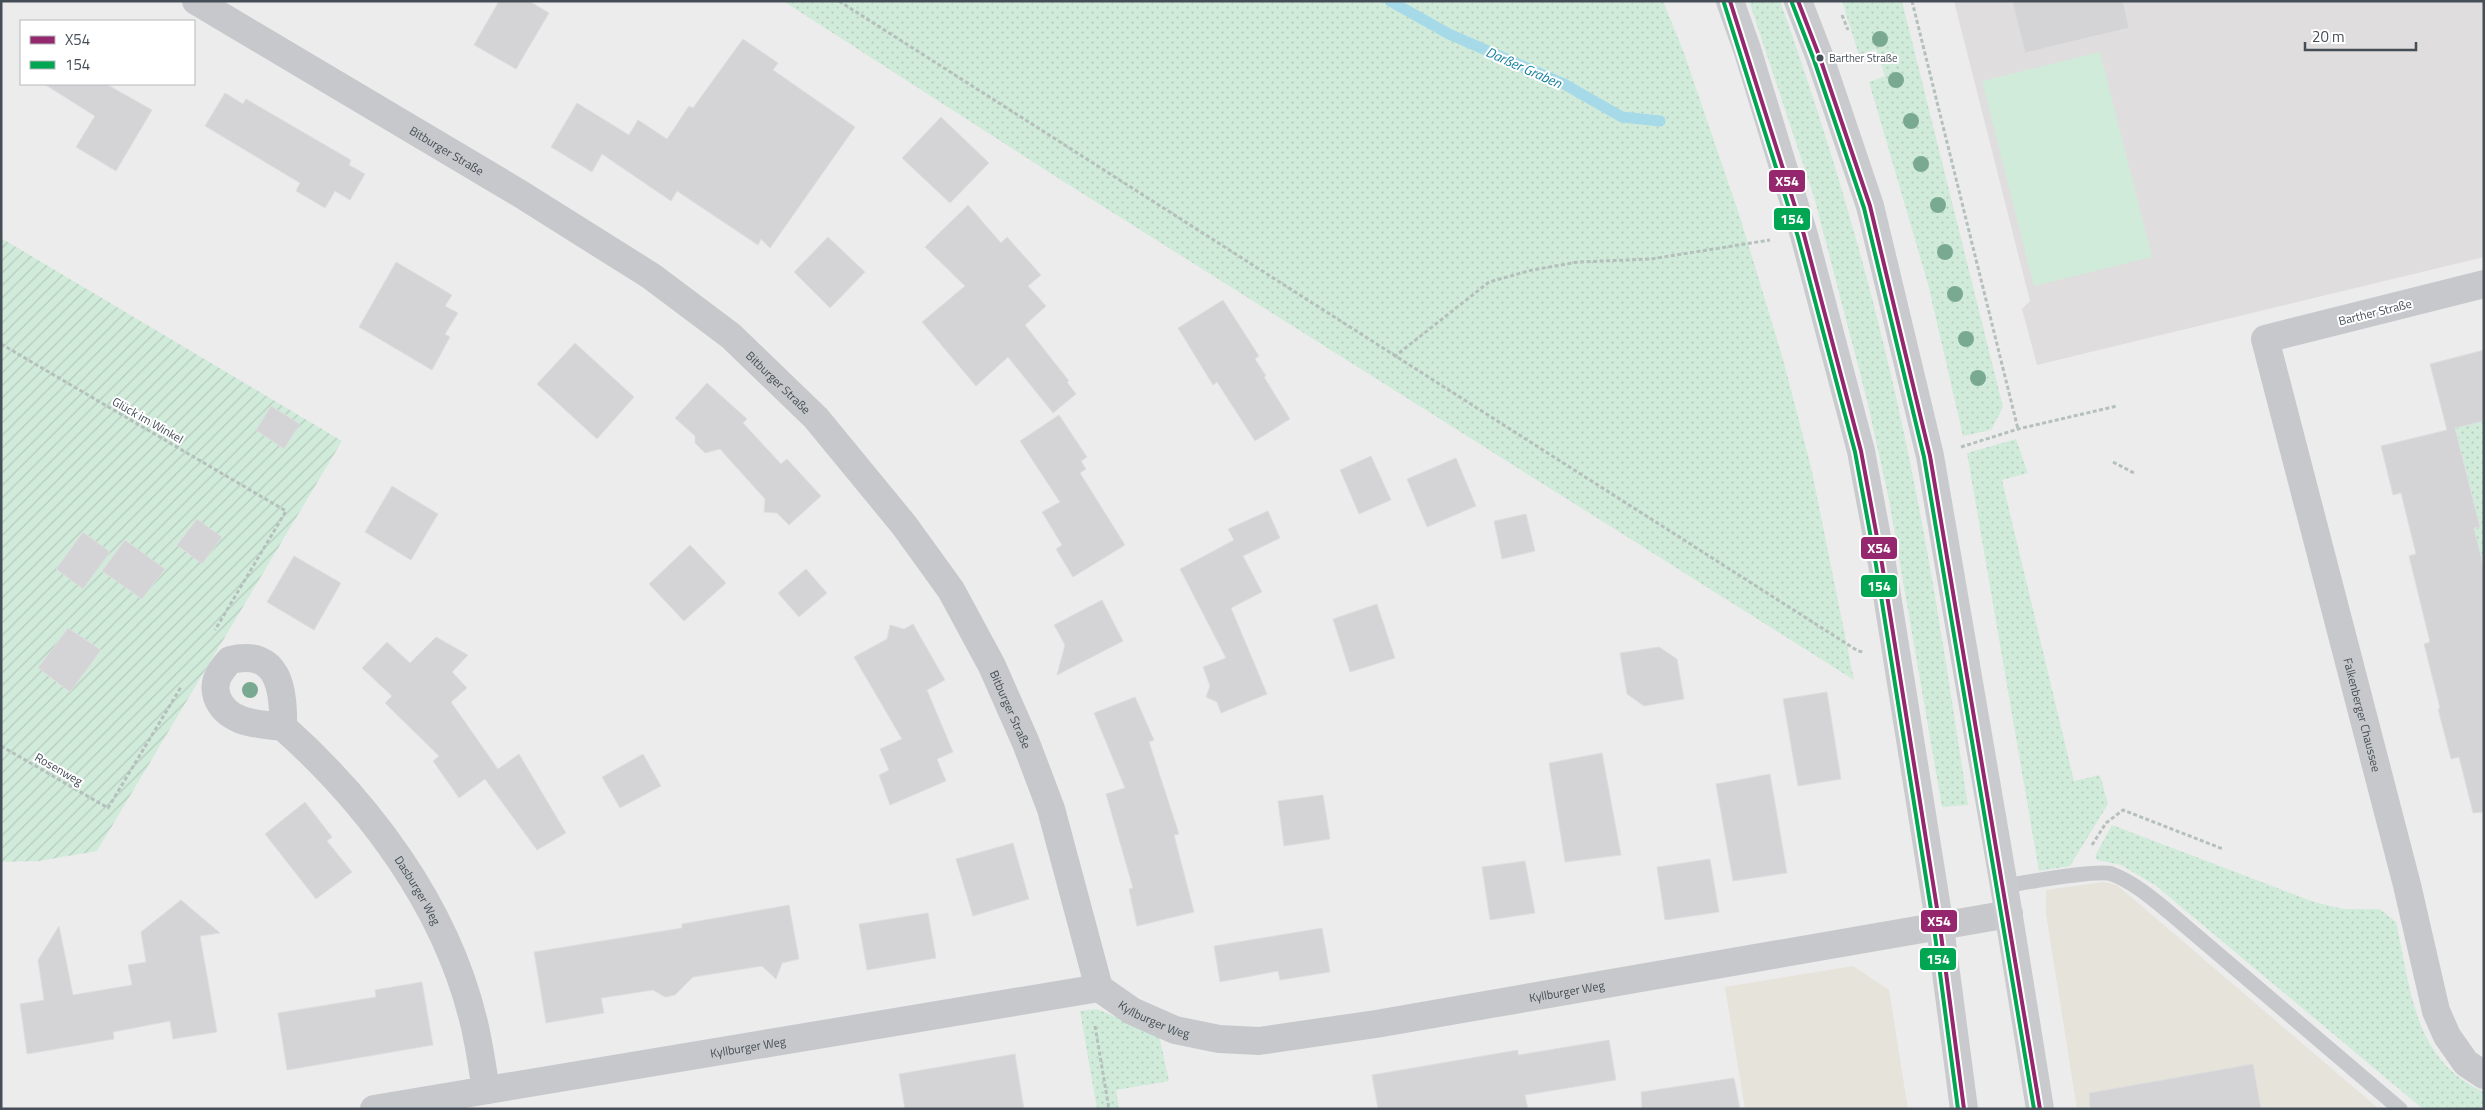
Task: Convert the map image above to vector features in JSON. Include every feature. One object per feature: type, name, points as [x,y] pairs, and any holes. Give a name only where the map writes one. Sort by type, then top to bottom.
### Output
[{"type":"main road","points":[[1730,1],[1747,49],[1804,235],[1861,451],[1882,564],[1940,927],[1964,1109]]},
{"type":"main road","points":[[1798,1],[1820,58],[1870,206],[1930,456],[2009,914],[2040,1109]]},
{"type":"street","name":"Bitburger Straße","points":[[196,1],[519,193],[650,276],[731,336],[816,418],[904,525],[951,590],[992,666],[1026,743],[1051,809],[1094,989]]},
{"type":"street","name":"Barther Straße","points":[[2265,339],[2484,284]]},
{"type":"street","name":"Falkenberger Chaussee","points":[[2265,339],[2407,885],[2436,1011],[2447,1036],[2466,1064],[2484,1075]]},
{"type":"street","name":"Dasburger Weg","points":[[283,727],[311,752],[362,809],[413,878],[448,947],[458,974],[473,1018],[486,1090]]},
{"type":"street","name":"Kyllburger Weg","points":[[374,1109],[1094,989],[1132,1011],[1175,1030],[1219,1039],[1259,1041],[1376,1024],[2009,914]]},
{"type":"lane","points":[[2004,886],[2074,876],[2111,874],[2146,894],[2170,913],[2400,1109]]},
{"type":"path","points":[[839,1],[1394,357],[1858,651],[1870,651]]},
{"type":"path","points":[[1912,1],[2018,430]]},
{"type":"path","points":[[1394,357],[1489,282],[1532,270],[1578,262],[1651,259],[1770,240]]},
{"type":"path","name":"Glück im Winkel","points":[[1,344],[286,511]]},
{"type":"path","points":[[1952,448],[2117,406]]},
{"type":"path","points":[[2113,462],[2134,473]]},
{"type":"path","name":"Rosenweg","points":[[1,746],[108,808]]},
{"type":"path","points":[[2074,876],[2106,823],[2123,810],[2223,849]]},
{"type":"path","points":[[1094,989],[1109,1109]]},
{"type":"shaded area","points":[[1954,1],[2484,1],[2484,257],[2037,365],[2022,309],[2030,301]]},
{"type":"shaded area","points":[[2104,882],[2117,885],[2379,1109],[2077,1109],[2046,914],[2046,890]]},
{"type":"shaded area","points":[[1853,966],[1889,990],[1908,1109],[1745,1109],[1725,987]]},
{"type":"green space","points":[[783,1],[1663,1],[1684,53],[1740,217],[1783,359],[1811,467],[1854,680],[1061,180]]},
{"type":"green space","points":[[1749,1],[1780,1],[1821,123],[1875,309],[1917,497],[1938,612],[1968,805],[1942,807],[1889,500],[1867,400],[1814,197]]},
{"type":"green space","points":[[1842,1],[1902,1],[2003,407],[1991,430],[1963,436],[1928,284],[1869,82],[1885,76],[1876,49],[1859,55]]},
{"type":"green space","points":[[2100,52],[2152,257],[2034,286],[1982,81]]},
{"type":"green space","points":[[1,238],[342,441],[97,851],[39,861],[1,862]]},
{"type":"green space","points":[[2484,421],[2484,569],[2474,528],[2480,526],[2455,428]]},
{"type":"green space","points":[[2016,439],[2028,473],[2002,480],[2074,781],[2100,775],[2108,804],[2070,866],[2039,871],[1967,453]]},
{"type":"green space","points":[[2112,825],[2314,902],[2343,909],[2380,909],[2396,922],[2412,997],[2419,1020],[2429,1042],[2442,1061],[2460,1078],[2484,1092],[2484,1109],[2423,1109],[2155,885],[2121,865],[2097,860],[2095,856]]},
{"type":"green space","points":[[1097,1009],[1159,1035],[1169,1081],[1116,1090],[1119,1109],[1097,1109],[1080,1011]]},
{"type":"building","points":[[499,1],[529,1],[549,13],[516,69],[474,45]]},
{"type":"building","points":[[2012,1],[2123,1],[2129,28],[2025,53]]},
{"type":"building","points":[[743,39],[778,63],[773,70],[855,127],[770,248],[761,239],[758,245],[677,191],[671,201],[602,154],[592,172],[551,147],[577,103],[629,135],[638,120],[667,139],[689,106],[693,108]]},
{"type":"building","points":[[46,85],[108,85],[152,110],[116,171],[76,147],[95,116]]},
{"type":"building","points":[[225,93],[243,104],[246,99],[351,160],[349,165],[365,174],[350,200],[335,191],[325,208],[296,191],[300,183],[205,126]]},
{"type":"building","points":[[941,117],[989,163],[950,203],[902,158]]},
{"type":"building","points":[[968,205],[1001,243],[1007,237],[1041,275],[1028,286],[1046,306],[1025,325],[1069,381],[1067,382],[1076,394],[1053,413],[1008,357],[976,386],[922,322],[965,286],[925,247]]},
{"type":"building","points":[[828,237],[865,272],[830,308],[794,272]]},
{"type":"building","points":[[396,262],[452,295],[445,306],[458,313],[445,334],[450,337],[432,370],[359,327]]},
{"type":"building","points":[[1223,300],[1259,356],[1255,359],[1290,419],[1255,441],[1217,382],[1213,385],[1178,328]]},
{"type":"building","points":[[575,343],[634,397],[597,439],[537,384]]},
{"type":"building","points":[[2484,350],[2484,421],[2455,428],[2480,527],[2474,528],[2484,569],[2484,812],[2473,813],[2459,757],[2451,759],[2438,709],[2440,708],[2424,644],[2430,642],[2409,556],[2416,554],[2401,493],[2393,495],[2381,446],[2447,430],[2430,364]]},
{"type":"building","points":[[707,383],[747,419],[743,423],[781,464],[787,459],[821,496],[789,525],[777,513],[764,512],[765,499],[720,449],[705,453],[695,443],[695,436],[675,418]]},
{"type":"building","points":[[271,406],[300,424],[284,449],[256,430]]},
{"type":"building","points":[[1059,415],[1087,457],[1081,461],[1086,469],[1080,473],[1125,545],[1073,577],[1056,549],[1062,545],[1042,512],[1060,502],[1020,441]]},
{"type":"building","points":[[1371,456],[1391,500],[1359,514],[1340,470]]},
{"type":"building","points":[[1456,458],[1476,506],[1427,527],[1407,479]]},
{"type":"building","points":[[392,486],[438,514],[411,560],[365,532]]},
{"type":"building","points":[[1268,511],[1280,538],[1243,556],[1262,592],[1231,608],[1267,694],[1221,713],[1217,702],[1206,697],[1210,686],[1203,667],[1226,658],[1180,569],[1234,540],[1228,529]]},
{"type":"building","points":[[1526,514],[1535,551],[1502,559],[1494,521]]},
{"type":"building","points":[[197,519],[222,537],[202,564],[177,545]]},
{"type":"building","points":[[83,532],[110,552],[83,589],[56,569]]},
{"type":"building","points":[[125,540],[165,569],[142,599],[102,571]]},
{"type":"building","points":[[690,545],[726,583],[684,621],[649,584]]},
{"type":"building","points":[[294,556],[341,583],[314,630],[267,602]]},
{"type":"building","points":[[806,569],[827,593],[799,617],[778,593]]},
{"type":"building","points":[[1102,600],[1123,641],[1057,675],[1065,645],[1054,625]]},
{"type":"building","points":[[1377,604],[1395,658],[1350,672],[1333,619]]},
{"type":"building","points":[[913,624],[945,680],[927,690],[953,752],[937,759],[946,781],[890,805],[879,775],[889,770],[880,749],[902,739],[854,657],[887,639],[890,625],[904,629]]},
{"type":"building","points":[[68,628],[101,650],[70,692],[38,668]]},
{"type":"building","points":[[436,637],[468,655],[452,672],[467,688],[451,702],[498,769],[519,754],[566,833],[537,850],[485,779],[459,798],[433,761],[439,756],[385,703],[392,696],[362,668],[387,642],[410,663]]},
{"type":"building","points":[[1659,647],[1677,659],[1684,699],[1644,706],[1627,694],[1620,653]]},
{"type":"building","points":[[1827,692],[1841,779],[1798,786],[1783,699]]},
{"type":"building","points":[[1135,697],[1154,740],[1149,742],[1179,834],[1174,835],[1194,912],[1137,926],[1129,889],[1133,888],[1106,794],[1125,788],[1094,713]]},
{"type":"building","points":[[1602,753],[1621,855],[1565,862],[1549,763]]},
{"type":"building","points":[[643,754],[661,786],[620,808],[602,777]]},
{"type":"building","points":[[1770,774],[1787,873],[1733,881],[1716,784]]},
{"type":"building","points":[[1323,795],[1330,839],[1284,846],[1278,801]]},
{"type":"building","points":[[305,802],[332,837],[327,841],[352,872],[316,899],[265,834]]},
{"type":"building","points":[[1013,843],[1029,899],[973,916],[956,859]]},
{"type":"building","points":[[1710,859],[1719,912],[1665,920],[1657,867]]},
{"type":"building","points":[[1525,861],[1535,913],[1490,920],[1482,867]]},
{"type":"building","points":[[181,900],[220,933],[200,936],[217,1032],[173,1039],[170,1021],[113,1032],[114,1039],[27,1054],[20,1004],[44,1000],[38,960],[59,926],[73,995],[132,985],[128,965],[146,962],[141,932]]},
{"type":"building","points":[[789,905],[799,959],[782,963],[776,979],[762,966],[693,977],[675,995],[665,997],[653,990],[601,998],[604,1013],[546,1023],[534,952],[682,928],[682,924]]},
{"type":"building","points":[[928,913],[936,958],[867,970],[859,924]]},
{"type":"building","points":[[1322,928],[1330,972],[1280,980],[1278,971],[1220,982],[1214,946]]},
{"type":"building","points":[[422,982],[433,1045],[287,1070],[278,1013],[376,997],[375,990]]},
{"type":"building","points":[[1609,1040],[1616,1080],[1525,1095],[1528,1109],[1378,1109],[1372,1075],[1518,1050],[1518,1055]]},
{"type":"building","points":[[1015,1054],[1024,1109],[905,1109],[899,1074]]},
{"type":"building","points":[[2253,1064],[2261,1109],[2090,1109],[2089,1093]]},
{"type":"building","points":[[1734,1078],[1740,1109],[1642,1109],[1641,1092]]},
{"type":"waterway","name":"Darßer Graben","points":[[1390,1],[1449,34],[1564,84],[1622,117],[1660,121]]},
{"type":"transit line","name":"X54","points":[[1730,1],[1804,235],[1861,451],[1882,564],[1940,927],[1964,1109]]},
{"type":"transit line","name":"X54","points":[[1798,1],[1820,58],[1870,206],[1930,456],[2040,1109]]},
{"type":"transit line","name":"154","points":[[1724,3],[1798,237],[1855,452],[1876,565],[1934,928],[1958,1109]]},
{"type":"transit line","name":"154","points":[[1792,3],[1814,60],[1864,208],[1924,457],[2034,1109]]},
{"type":"place","name":"Barther Straße","points":[[1820,58]]}]
